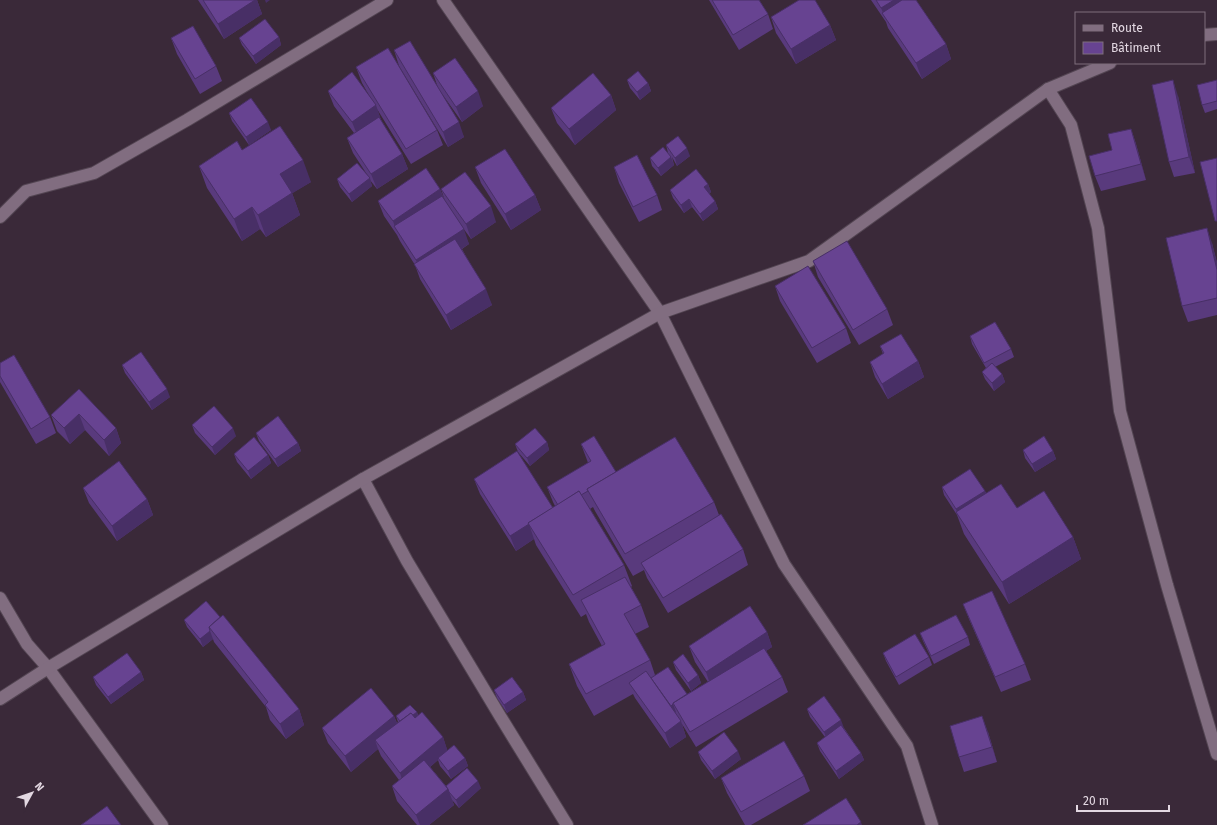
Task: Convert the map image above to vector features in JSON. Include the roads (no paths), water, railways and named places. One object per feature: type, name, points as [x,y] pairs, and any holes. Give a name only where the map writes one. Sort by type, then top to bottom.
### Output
[{"type":"street","points":[[0,217],[26,191],[94,173],[187,120],[387,0]]},
{"type":"street","points":[[443,0],[660,313],[784,564],[907,746],[932,825]]},
{"type":"street","points":[[1205,35],[1217,34]]},
{"type":"street","points":[[0,699],[48,668],[363,479],[660,313],[809,261],[1048,89],[1108,64]]},
{"type":"street","points":[[1048,89],[1071,125],[1098,228],[1120,411],[1167,585],[1217,754]]},
{"type":"street","points":[[363,479],[407,561],[567,825]]},
{"type":"street","points":[[0,598],[27,644],[48,668],[162,825]]}]
